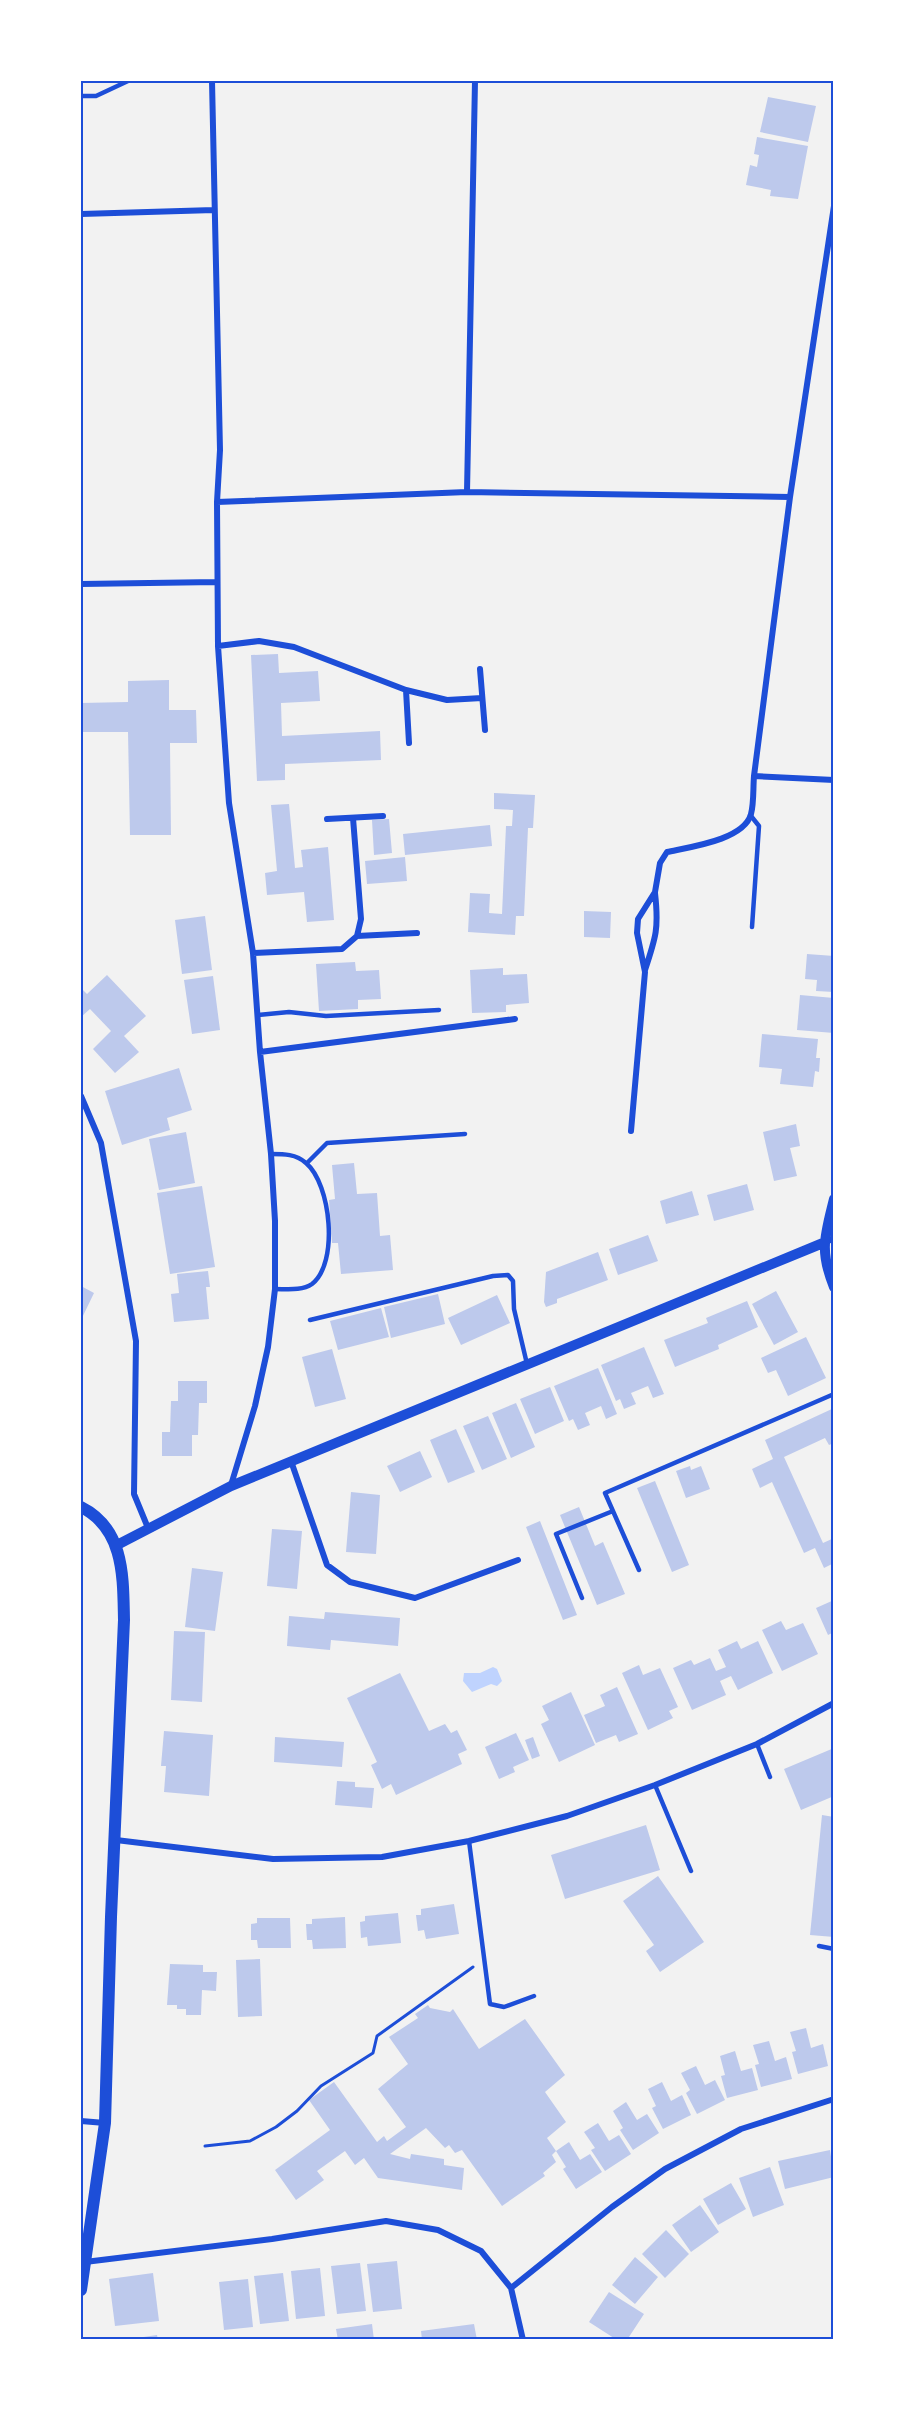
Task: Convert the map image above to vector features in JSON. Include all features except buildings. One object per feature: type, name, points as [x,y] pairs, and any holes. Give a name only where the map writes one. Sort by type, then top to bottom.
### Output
[{"type":"main road","points":[[81,1507],[99,1520],[117,1545],[123,1573],[124,1620],[105,2123],[81,2290]]},
{"type":"street","points":[[212,81],[220,450],[217,502],[218,646],[229,803],[253,953],[260,1052],[272,1154],[275,1289],[268,1347],[255,1406],[231,1485]]},
{"type":"street","points":[[467,492],[475,81]]},
{"type":"street","points":[[631,1131],[645,972],[657,936],[655,892],[660,863],[667,852],[710,843],[736,832],[751,816],[754,776],[790,497],[834,207]]},
{"type":"street","points":[[81,214],[214,210]]},
{"type":"street","points":[[217,502],[467,492],[790,497]]},
{"type":"street","points":[[81,584],[217,582]]},
{"type":"street","points":[[218,646],[259,641],[294,647],[406,690],[447,700],[482,698]]},
{"type":"street","points":[[480,669],[484,730]]},
{"type":"street","points":[[406,690],[409,743]]},
{"type":"street","points":[[754,776],[834,780]]},
{"type":"street","points":[[327,819],[383,816]]},
{"type":"street","points":[[253,953],[342,949],[357,936],[361,919],[353,818]]},
{"type":"street","points":[[645,972],[637,933],[638,920],[655,892]]},
{"type":"street","points":[[357,936],[417,933]]},
{"type":"street","points":[[260,1052],[515,1019]]},
{"type":"street","points":[[81,1096],[101,1143],[136,1341],[134,1494],[148,1528]]},
{"type":"street","points":[[834,1199],[823,1243],[827,1269],[834,1287]]},
{"type":"street","points":[[117,1545],[231,1485],[834,1238]]},
{"type":"street","points":[[291,1461],[327,1565],[350,1582],[415,1598],[518,1560]]},
{"type":"street","points":[[116,1840],[273,1859],[382,1857],[469,1841],[567,1816],[655,1785],[757,1744],[834,1703]]},
{"type":"street","points":[[511,2288],[612,2206],[665,2169],[741,2128],[834,2099]]},
{"type":"street","points":[[81,2121],[105,2123]]},
{"type":"street","points":[[84,2262],[272,2239],[386,2221],[438,2230],[481,2251],[511,2288],[523,2340]]},
{"type":"lane","points":[[81,96],[96,96],[128,81]]},
{"type":"lane","points":[[751,816],[759,826],[752,927]]},
{"type":"lane","points":[[258,1015],[289,1012],[326,1016],[439,1010]]},
{"type":"lane","points":[[307,1163],[327,1143],[465,1134]]},
{"type":"lane","points":[[272,1154],[289,1154],[307,1163],[318,1179],[325,1194],[329,1248],[324,1266],[312,1284],[296,1289],[275,1289]]},
{"type":"lane","points":[[310,1320],[493,1276],[508,1275],[513,1281],[514,1309],[527,1364]]},
{"type":"lane","points":[[639,1570],[605,1493],[834,1394]]},
{"type":"lane","points":[[582,1598],[556,1534],[613,1511]]},
{"type":"lane","points":[[757,1744],[770,1777]]},
{"type":"lane","points":[[655,1785],[691,1871]]},
{"type":"lane","points":[[469,1841],[490,2004],[504,2007],[534,1996]]},
{"type":"lane","points":[[819,1946],[834,1949]]},
{"type":"path","points":[[205,2146],[250,2141],[276,2127],[297,2111],[321,2086],[373,2054],[377,2036],[484,1959]]},
{"type":"water","points":[[493,1667],[497,1669],[502,1681],[497,1686],[491,1684],[472,1692],[463,1681],[464,1673],[480,1673]]}]
